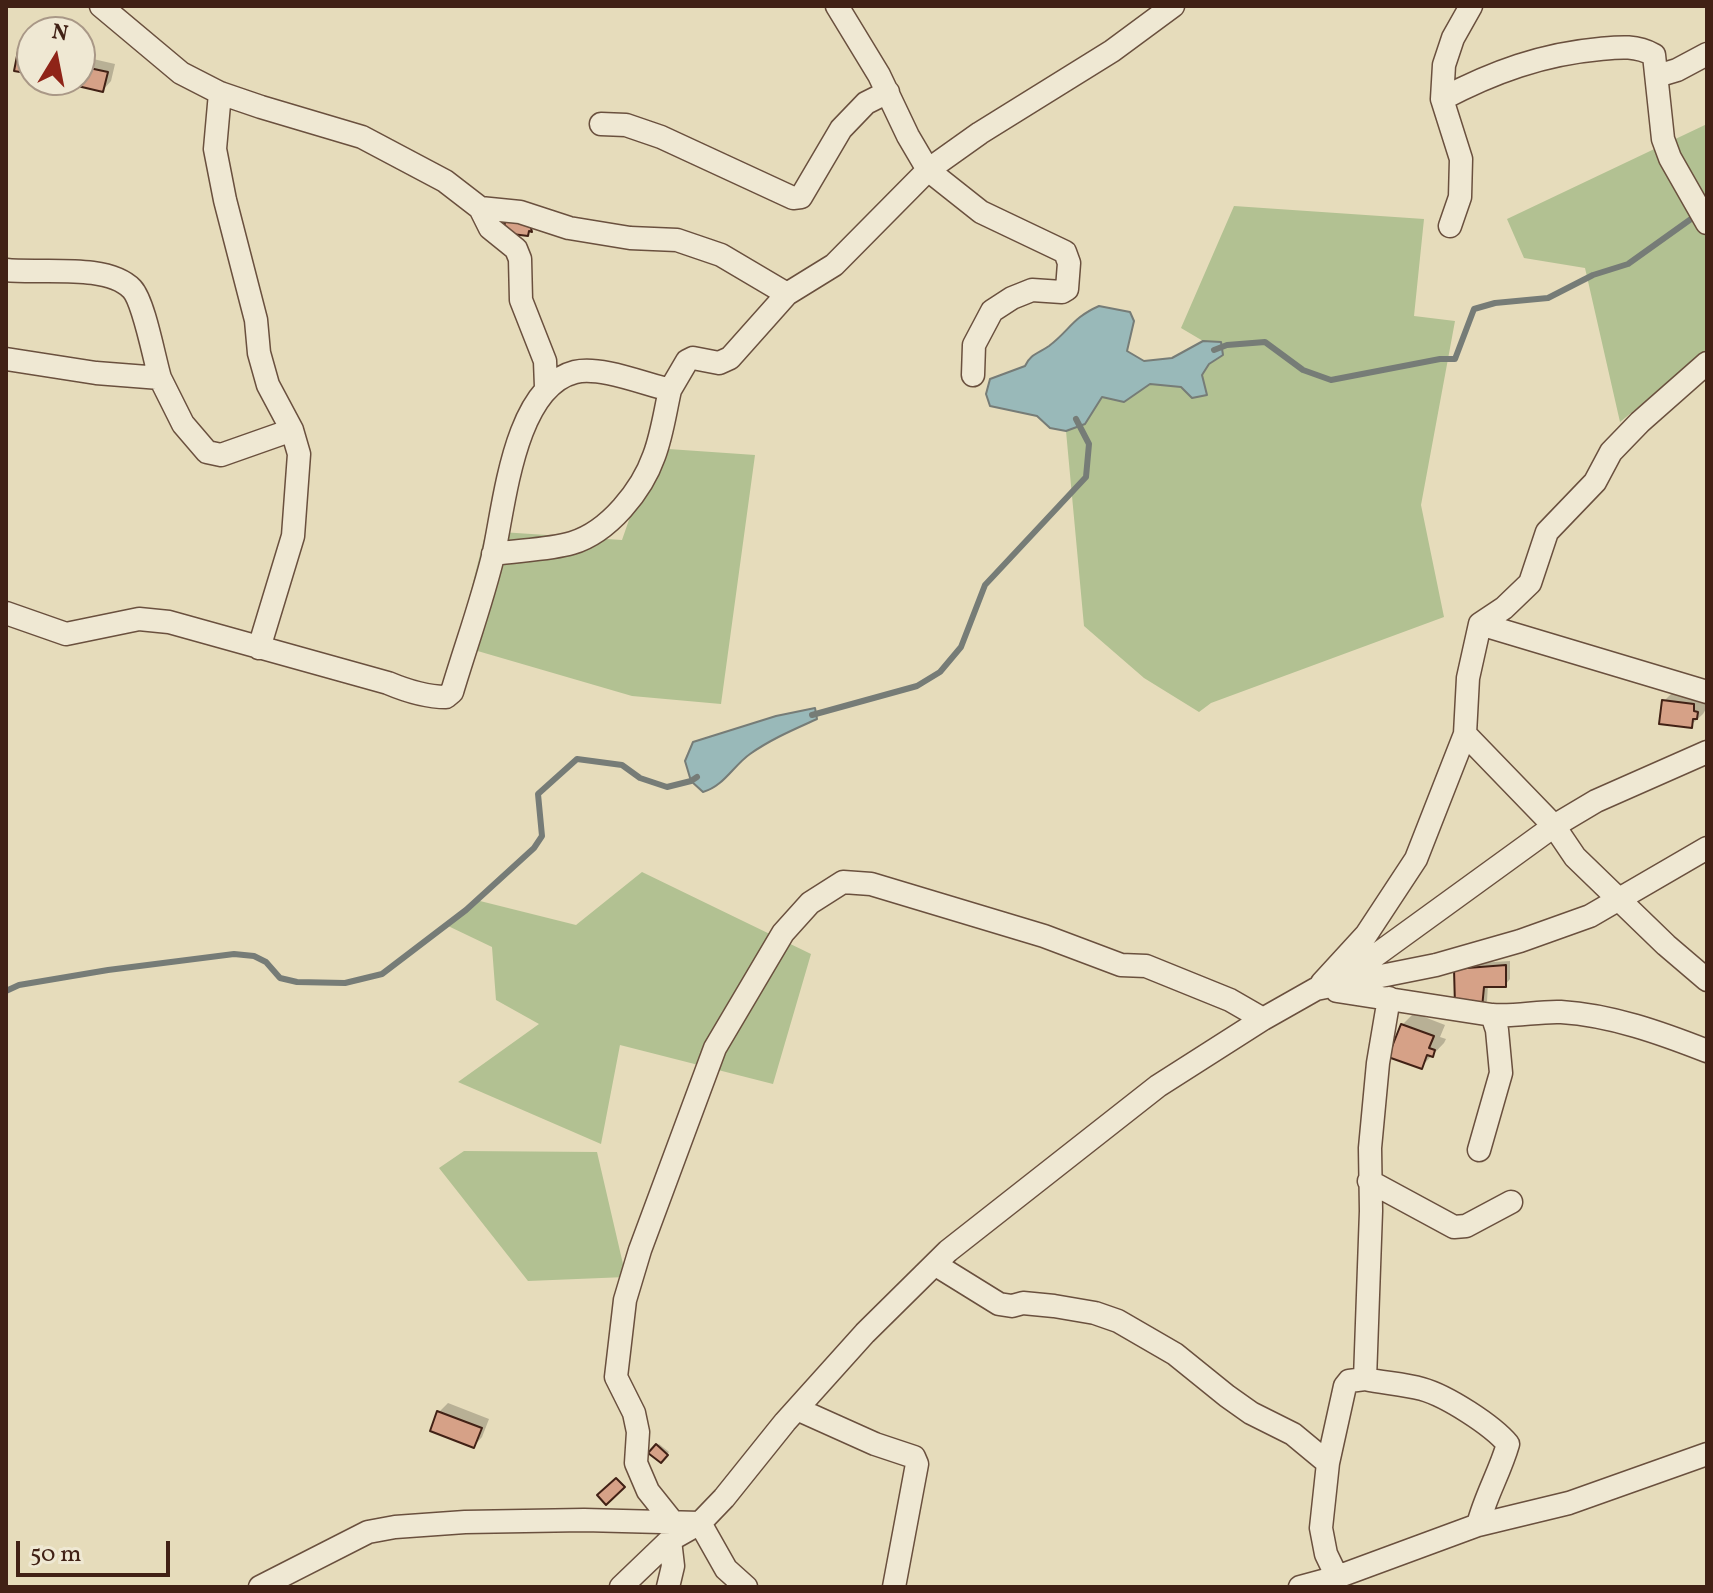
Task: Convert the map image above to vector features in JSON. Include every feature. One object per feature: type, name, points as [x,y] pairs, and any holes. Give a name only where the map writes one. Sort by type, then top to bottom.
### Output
[{"type":"street","points":[[6,613],[66,634],[139,619],[169,622],[431,697],[446,697],[452,692],[493,554],[506,481],[518,444],[546,387],[545,361],[521,300],[520,259],[516,249],[490,228],[480,208],[445,181],[362,137],[220,93],[181,73],[101,6]]},
{"type":"street","points":[[837,6],[888,92],[928,170],[981,212],[1065,252],[1069,263],[1067,289],[1062,292],[1032,290],[992,311],[974,345],[973,375]]},
{"type":"street","points":[[493,554],[572,543],[608,522],[633,494],[654,456],[670,390],[687,361],[693,358],[719,363],[730,358],[787,294],[834,265],[928,170],[980,133],[1112,51],[1173,6]]},
{"type":"street","points":[[1450,226],[1460,197],[1461,159],[1442,99],[1444,65],[1453,38],[1471,6]]},
{"type":"street","points":[[1442,99],[1483,77],[1512,66],[1569,52],[1641,47],[1654,55],[1663,139],[1670,158],[1707,223]]},
{"type":"street","points":[[1657,76],[1677,70],[1707,54]]},
{"type":"street","points":[[601,124],[626,125],[661,137],[793,198],[801,197],[841,129],[866,103],[888,92]]},
{"type":"street","points":[[220,93],[215,149],[225,200],[256,320],[259,353],[268,385],[292,430],[299,454],[293,536],[259,648]]},
{"type":"street","points":[[480,208],[520,212],[569,228],[630,238],[677,240],[721,255],[787,294]]},
{"type":"street","points":[[6,270],[97,273],[119,280],[134,290],[160,378],[183,424],[207,452],[221,455],[292,430]]},
{"type":"street","points":[[6,359],[96,373],[160,378]]},
{"type":"street","points":[[1326,987],[1366,935],[1416,859],[1465,734],[1468,678],[1480,624],[1504,608],[1530,583],[1547,532],[1595,482],[1611,452],[1707,363]]},
{"type":"street","points":[[546,387],[577,371],[594,370],[670,390]]},
{"type":"street","points":[[1480,624],[1707,692]]},
{"type":"street","points":[[1465,734],[1554,826],[1575,857],[1707,980]]},
{"type":"street","points":[[260,1587],[368,1532],[395,1527],[465,1522],[671,1531],[700,1523],[865,1333],[948,1251],[1158,1086],[1263,1019],[1326,987],[1554,826],[1596,801],[1707,752]]},
{"type":"street","points":[[1326,987],[1436,965],[1520,941],[1590,916],[1707,848]]},
{"type":"street","points":[[668,1587],[673,1566],[671,1531],[636,1463],[638,1432],[634,1413],[616,1377],[625,1300],[640,1250],[715,1048],[783,933],[810,903],[843,882],[871,884],[1044,936],[1121,965],[1146,966],[1230,1000],[1263,1019]]},
{"type":"street","points":[[1326,987],[1492,1015],[1513,1017],[1562,1012],[1659,1032],[1707,1051]]},
{"type":"street","points":[[1365,1379],[1370,1148],[1378,1063],[1389,998]]},
{"type":"street","points":[[1479,1150],[1501,1073],[1497,1030],[1492,1015]]},
{"type":"street","points":[[1369,1181],[1454,1227],[1466,1226],[1511,1202]]},
{"type":"street","points":[[936,1265],[999,1304],[1012,1306],[1023,1303],[1095,1313],[1145,1334],[1251,1413],[1293,1434],[1328,1463]]},
{"type":"street","points":[[1337,1577],[1326,1554],[1321,1528],[1328,1463],[1345,1386],[1349,1381],[1365,1379],[1422,1389],[1462,1409],[1499,1433],[1508,1444],[1478,1525]]},
{"type":"street","points":[[797,1409],[875,1444],[914,1457],[917,1464],[894,1587]]},
{"type":"street","points":[[1300,1587],[1337,1577],[1478,1525],[1569,1503],[1707,1454]]},
{"type":"street","points":[[700,1523],[726,1569],[746,1587]]},
{"type":"street","points":[[621,1587],[671,1531]]},
{"type":"green space","points":[[1707,124],[1707,351],[1620,422],[1585,268],[1524,258],[1507,219]]},
{"type":"green space","points":[[1234,206],[1424,219],[1414,316],[1455,321],[1421,505],[1444,617],[1211,703],[1199,712],[1144,678],[1084,626],[1066,431],[1085,424],[1102,397],[1124,402],[1150,384],[1181,387],[1202,375],[1209,364],[1223,355],[1221,342],[1203,341],[1181,328]]},
{"type":"green space","points":[[654,448],[755,455],[721,704],[632,696],[457,645],[486,531],[622,540]]},
{"type":"green space","points":[[642,872],[811,954],[773,1084],[620,1045],[601,1144],[458,1082],[539,1024],[496,1000],[492,947],[446,925],[476,900],[576,925]]},
{"type":"green space","points":[[464,1151],[597,1152],[626,1277],[528,1281],[439,1168]]},
{"type":"water","points":[[1099,306],[1130,312],[1134,321],[1127,351],[1144,361],[1172,358],[1203,341],[1221,342],[1223,355],[1209,364],[1202,375],[1207,395],[1192,398],[1181,387],[1150,384],[1124,402],[1102,397],[1085,424],[1066,431],[1050,428],[1037,416],[990,406],[986,394],[990,379],[1025,366],[1032,356]]},
{"type":"water","points":[[815,708],[817,719],[758,749],[710,789],[703,792],[691,781],[685,761],[693,742],[776,716]]},
{"type":"building","points":[[96,69],[108,72],[103,92],[96,90]]},
{"type":"building","points":[[505,220],[530,224],[532,232],[529,231],[528,236],[504,233]]},
{"type":"building","points":[[1662,700],[1694,704],[1694,711],[1698,712],[1692,728],[1659,724]]},
{"type":"building","points":[[1506,965],[1506,987],[1484,987],[1482,1008],[1455,1006],[1454,969]]},
{"type":"building","points":[[1401,1024],[1434,1036],[1429,1048],[1435,1050],[1433,1057],[1427,1055],[1422,1069],[1388,1057]]},
{"type":"building","points":[[437,1411],[482,1428],[474,1448],[430,1431]]},
{"type":"building","points":[[656,1444],[668,1455],[661,1463],[648,1453]]},
{"type":"building","points":[[616,1478],[625,1487],[606,1505],[597,1495]]},
{"type":"waterway","points":[[1214,350],[1227,345],[1265,342],[1303,370],[1331,380],[1440,359],[1455,359],[1474,309],[1495,303],[1548,298],[1593,275],[1628,264],[1698,214]]},
{"type":"waterway","points":[[812,715],[917,686],[940,672],[961,647],[985,585],[1086,477],[1089,444],[1076,419]]},
{"type":"waterway","points":[[6,991],[19,985],[108,970],[234,954],[254,956],[266,962],[280,978],[297,982],[345,983],[382,974],[466,910],[534,848],[542,836],[538,794],[577,759],[622,765],[640,778],[667,787],[697,777]]}]
